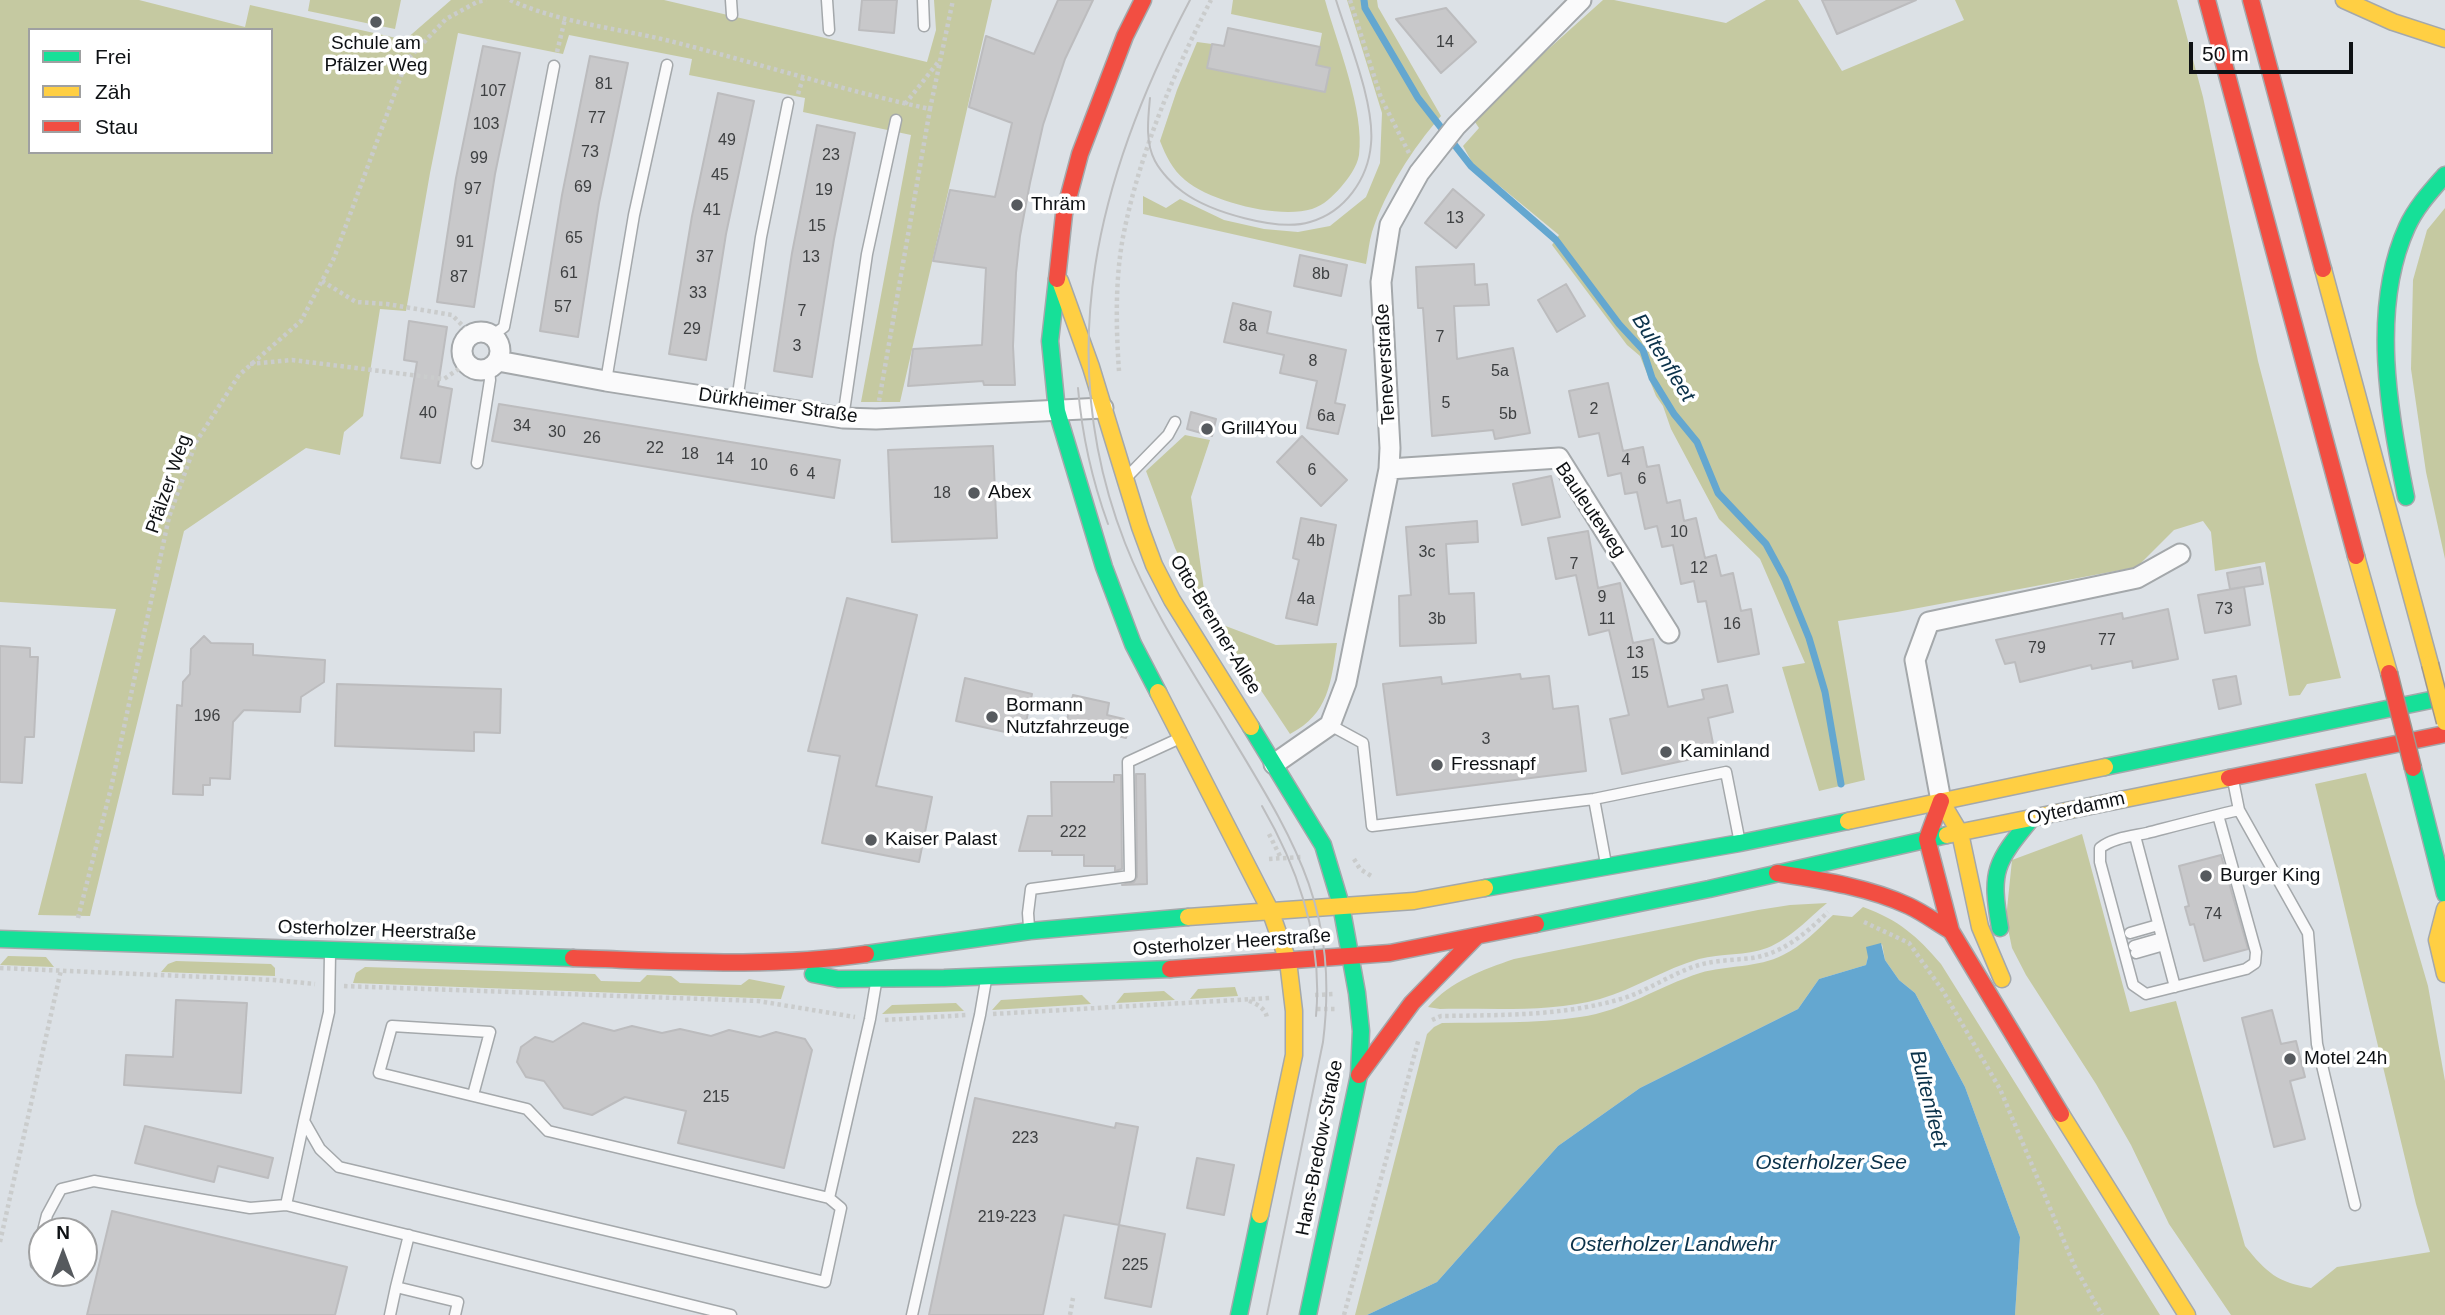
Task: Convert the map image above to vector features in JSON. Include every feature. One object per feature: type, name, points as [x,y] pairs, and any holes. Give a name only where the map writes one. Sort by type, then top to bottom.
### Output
[{"type":"main road","name":"Otto-Brenner-Allee","points":[[1143,0],[1125,36],[1080,154],[1064,214],[1050,341],[1057,411],[1104,567],[1133,644],[1270,910]]},
{"type":"main road","points":[[2207,0],[2317,415],[2389,673],[2445,894]]},
{"type":"main road","points":[[2251,0],[2445,722]]},
{"type":"main road","points":[[2344,0],[2401,26],[2445,39]]},
{"type":"main road","points":[[2410,517],[2388,382],[2386,323],[2392,275],[2403,235],[2420,204],[2445,175]]},
{"type":"main road","name":"Otto-Brenner-Allee","points":[[1057,272],[1154,565],[1172,600],[1323,845],[1341,905]]},
{"type":"main road","points":[[2408,580],[2416,542]]},
{"type":"main road","name":"Oyterdamm","points":[[1684,853],[2100,770],[2445,697]]},
{"type":"main road","name":"Oyterdamm","points":[[1709,889],[1927,839],[2445,734]]},
{"type":"main road","points":[[1941,801],[1960,833],[1980,927],[1998,972],[2012,990],[1993,888],[2008,848],[2032,818]]},
{"type":"main road","points":[[1941,801],[1927,839],[1951,931],[2061,1115],[2187,1315]]},
{"type":"main road","name":"Osterholzer Heerstraße","points":[[0,939],[753,964],[834,959],[1030,931],[1270,910],[1414,901],[1684,853]]},
{"type":"main road","points":[[1777,873],[1841,884],[1876,894],[1910,906],[1951,931]]},
{"type":"main road","name":"Osterholzer Heerstraße","points":[[753,964],[838,979],[876,979],[1140,971],[1351,957],[1390,953],[1709,889]]},
{"type":"main road","name":"Hans-Bredow-Straße","points":[[1308,1315],[1359,1075],[1361,1048],[1358,1000],[1341,905]]},
{"type":"main road","points":[[2445,909],[2437,940],[2445,974]]},
{"type":"main road","points":[[1240,1315],[1294,1055],[1294,1004],[1288,961],[1270,910]]},
{"type":"main road","points":[[1359,1075],[1412,1003],[1477,936]]},
{"type":"street","name":"Teneverstraße","points":[[1331,725],[1346,683],[1389,469],[1381,282],[1390,225],[1424,165],[1456,126],[1581,0]]},
{"type":"street","points":[[466,364],[461,354],[463,342],[471,334],[482,331],[494,335],[500,348],[494,365]]},
{"type":"street","name":"Dürkheimer Straße","points":[[466,364],[477,371],[494,365],[843,418],[876,419],[1103,408]]},
{"type":"street","name":"Bauleuteweg","points":[[1389,469],[1559,458],[1669,633]]},
{"type":"street","points":[[1941,801],[1914,660],[1929,622],[2137,578],[2180,554]]},
{"type":"street","points":[[1274,764],[1331,725]]},
{"type":"lane","points":[[731,0],[732,15]]},
{"type":"lane","points":[[827,0],[829,30]]},
{"type":"lane","points":[[923,0],[924,26]]},
{"type":"lane","points":[[606,380],[635,215],[667,65]]},
{"type":"lane","points":[[494,335],[504,327],[554,66]]},
{"type":"lane","points":[[737,401],[761,237],[788,103]]},
{"type":"lane","points":[[843,418],[867,254],[896,120]]},
{"type":"lane","points":[[477,463],[494,365]]},
{"type":"lane","points":[[1124,481],[1168,435],[1175,422]]},
{"type":"lane","points":[[1331,725],[1363,743],[1373,826],[1594,799],[1726,772],[1740,843]]},
{"type":"lane","points":[[1030,931],[1028,913],[1031,890],[1130,876],[1128,762],[1181,738]]},
{"type":"lane","points":[[2232,776],[2239,810],[2308,933],[2317,1044],[2355,1205]]},
{"type":"lane","points":[[1594,799],[1606,867]]},
{"type":"lane","points":[[2218,815],[2256,952],[2255,963],[2246,970],[2146,994],[2133,985],[2100,862],[2101,848],[2106,843],[2218,815],[2239,810]]},
{"type":"lane","points":[[2135,836],[2175,987]]},
{"type":"lane","points":[[2161,935],[2133,943],[2161,935]]},
{"type":"lane","points":[[286,1205],[328,1012],[331,950]]},
{"type":"lane","points":[[912,1315],[981,1015],[986,976]]},
{"type":"lane","points":[[829,1198],[870,1019],[876,979]]},
{"type":"lane","points":[[304,1121],[320,1149],[339,1167],[825,1282],[841,1208],[829,1198],[548,1131],[527,1109],[379,1073],[392,1026],[490,1032],[473,1095]]},
{"type":"lane","points":[[46,1217],[61,1189],[94,1181],[250,1208],[286,1205],[731,1315]]},
{"type":"lane","points":[[390,1315],[409,1235]]},
{"type":"lane","points":[[396,1287],[458,1302],[455,1315]]},
{"type":"path","name":"Pfälzer Weg","points":[[70,942],[82,906],[111,788],[169,517],[196,442],[239,375],[301,321],[334,258],[407,60],[446,19],[486,0]]},
{"type":"path","points":[[510,0],[565,19],[670,41],[803,78],[930,108]]},
{"type":"path","points":[[876,419],[930,108],[953,0]]},
{"type":"path","points":[[1122,383],[1117,341],[1123,238],[1141,171],[1171,84],[1211,0]]},
{"type":"path","points":[[1350,0],[1381,98],[1424,165]]},
{"type":"path","points":[[554,66],[565,19]]},
{"type":"path","points":[[896,120],[939,61]]},
{"type":"path","points":[[322,281],[356,302],[452,315],[471,334]]},
{"type":"path","points":[[250,364],[304,360],[444,379],[466,364]]},
{"type":"path","points":[[1269,834],[1281,858]]},
{"type":"path","points":[[1244,860],[1349,852],[1360,869],[1370,876]]},
{"type":"path","points":[[1423,1027],[1441,1016],[1526,1015],[1575,1011],[1625,998],[1701,964],[1779,951],[1807,932],[1830,910]]},
{"type":"path","points":[[1858,921],[1909,943],[1943,992],[2000,1089],[2074,1265],[2102,1315]]},
{"type":"path","points":[[0,968],[274,980],[329,986],[758,1001],[870,1019],[1245,1000],[1294,1004],[1358,1000]]},
{"type":"path","points":[[0,1242],[60,971]]},
{"type":"path","points":[[1245,1000],[1258,1005],[1267,1013],[1268,1022]]},
{"type":"path","points":[[1294,1004],[1358,1000]]},
{"type":"path","points":[[1344,1315],[1420,1033]]},
{"type":"path","points":[[1070,1315],[1073,1298]]},
{"type":"green space","points":[[0,0],[139,0],[245,27],[250,5],[405,40],[451,0],[664,0],[927,62],[936,30],[934,0],[992,0],[900,402],[861,402],[911,135],[803,112],[805,98],[689,75],[692,59],[569,35],[563,54],[458,33],[406,311],[380,309],[363,416],[344,432],[340,455],[306,448],[184,531],[90,916],[38,915],[116,609],[0,602]]},
{"type":"green space","points":[[310,0],[401,0],[395,29],[308,11]]},
{"type":"green space","points":[[1233,0],[1325,0],[1354,98],[1360,138],[1359,155],[1344,184],[1324,203],[1312,209],[1298,212],[1264,210],[1211,195],[1180,176],[1160,141],[1197,42],[1212,44],[1208,68],[1325,92],[1330,68],[1316,65],[1322,33],[1231,14]]},
{"type":"green space","points":[[1347,0],[1377,0],[1378,7],[1441,116],[1410,156],[1392,186],[1372,232],[1366,264],[1143,214],[1143,196],[1166,208],[1180,199],[1224,220],[1264,229],[1298,232],[1330,226],[1366,197],[1380,163],[1382,113]]},
{"type":"green space","points":[[1603,0],[1726,23],[1766,0],[1798,0],[1842,71],[1964,20],[1955,0],[2177,0],[2203,97],[2258,361],[2341,678],[2307,684],[2300,695],[2289,696],[2265,562],[2215,571],[2211,532],[2203,521],[2174,530],[2137,567],[1838,621],[1865,780],[1819,791],[1782,667],[1805,663],[1760,559],[1719,519],[1671,429],[1640,356],[1627,345],[1552,245],[1559,235],[1473,164],[1463,146],[1479,128],[1475,122],[1525,70]]},
{"type":"green space","points":[[2445,208],[2445,559],[2426,472],[2411,369],[2413,280],[2427,230]]},
{"type":"green space","points":[[1185,435],[1210,440],[1191,497],[1205,597],[1223,625],[1276,645],[1337,643],[1326,696],[1313,717],[1290,734],[1195,591],[1175,548],[1146,471]]},
{"type":"green space","points":[[2366,773],[2428,986],[2445,1081],[2445,1315],[2231,1315],[2169,1224],[2131,1145],[2012,948],[2006,919],[2012,860],[2082,834],[2130,1012],[2176,1001],[2245,1246],[2274,1275],[2289,1283],[2311,1288],[2337,1267],[2430,1252],[2416,1204],[2315,784]]},
{"type":"green space","points":[[1827,903],[1791,934],[1767,948],[1699,959],[1600,999],[1541,1008],[1428,1007],[1457,983],[1514,959],[1758,910]]},
{"type":"green space","points":[[1863,907],[1887,917],[1906,930],[1941,964],[2160,1315],[2015,1315],[2020,1237],[1965,1087],[1915,993],[1899,980],[1885,960],[1882,944],[1868,957],[1866,965],[1819,979],[1798,1009],[1640,1088],[1558,1146],[1437,1282],[1367,1315],[1355,1315],[1427,1034],[1434,1027],[1442,1023],[1546,1021],[1596,1014],[1700,973],[1753,964],[1783,955],[1810,937],[1833,915],[1852,917]]},
{"type":"green space","points":[[8,956],[46,957],[54,967],[0,965]]},
{"type":"green space","points":[[176,961],[271,964],[275,968],[275,976],[161,972],[168,964]]},
{"type":"green space","points":[[365,967],[595,974],[601,981],[640,982],[647,975],[671,976],[680,983],[741,985],[749,979],[785,986],[781,999],[353,983],[356,973]]},
{"type":"green space","points":[[1235,987],[1238,996],[1190,999],[1198,989]]},
{"type":"green space","points":[[1164,991],[1175,1000],[1116,1003],[1124,993]]},
{"type":"green space","points":[[1082,995],[1091,1004],[992,1010],[1001,1000]]},
{"type":"green space","points":[[956,1003],[964,1011],[882,1014],[892,1005]]},
{"type":"water","name":"Osterholzer See","points":[[1881,943],[1885,960],[1899,980],[1915,993],[1965,1087],[2020,1237],[2015,1315],[1367,1315],[1437,1282],[1558,1146],[1640,1088],[1798,1009],[1819,979],[1866,965],[1866,947]]},
{"type":"building","points":[[862,0],[897,0],[894,33],[859,30]]},
{"type":"building","points":[[1058,0],[1093,0],[1065,59],[1043,125],[1030,183],[1016,273],[1013,346],[1015,385],[984,385],[983,381],[908,386],[913,349],[982,345],[986,268],[933,261],[950,190],[995,197],[1012,123],[969,107],[986,36],[1034,54]]},
{"type":"building","points":[[1822,0],[1916,0],[1837,34]]},
{"type":"building","points":[[1446,8],[1476,42],[1441,73],[1396,19]]},
{"type":"building","points":[[1228,28],[1320,47],[1316,65],[1330,68],[1325,92],[1207,68],[1212,44],[1224,46]]},
{"type":"building","points":[[483,46],[520,53],[495,174],[474,307],[437,302],[456,178]]},
{"type":"building","points":[[590,56],[628,63],[599,203],[578,337],[540,331],[562,195]]},
{"type":"building","points":[[718,93],[754,101],[726,234],[706,360],[669,354],[692,216]]},
{"type":"building","points":[[817,125],[855,133],[834,239],[812,377],[774,371],[792,253]]},
{"type":"building","points":[[1453,189],[1484,215],[1456,248],[1425,223]]},
{"type":"building","points":[[1300,255],[1347,265],[1341,296],[1294,286]]},
{"type":"building","points":[[1474,264],[1475,285],[1487,284],[1489,305],[1454,306],[1457,359],[1513,348],[1530,433],[1495,439],[1493,430],[1432,436],[1423,308],[1418,308],[1416,267]]},
{"type":"building","points":[[1566,284],[1585,316],[1557,332],[1538,300]]},
{"type":"building","points":[[1233,303],[1271,312],[1267,333],[1346,350],[1335,403],[1345,405],[1338,434],[1307,428],[1317,381],[1280,373],[1284,355],[1224,342]]},
{"type":"building","points":[[409,321],[447,327],[438,386],[452,389],[440,463],[401,458],[417,362],[404,360]]},
{"type":"building","points":[[1608,383],[1623,451],[1643,447],[1647,467],[1659,465],[1667,503],[1680,500],[1684,521],[1696,518],[1705,558],[1716,555],[1721,576],[1733,573],[1741,611],[1751,609],[1759,654],[1718,662],[1706,601],[1698,602],[1694,581],[1681,584],[1673,545],[1662,547],[1657,526],[1645,529],[1637,492],[1625,494],[1621,473],[1608,476],[1599,433],[1579,437],[1569,391]]},
{"type":"building","points":[[499,404],[840,460],[834,498],[492,441]]},
{"type":"building","points":[[1191,412],[1216,419],[1212,436],[1187,429]]},
{"type":"building","points":[[1302,436],[1347,480],[1321,506],[1277,462]]},
{"type":"building","points":[[993,446],[997,538],[892,542],[888,450]]},
{"type":"building","points":[[1551,476],[1560,517],[1522,525],[1513,484]]},
{"type":"building","points":[[1301,518],[1336,525],[1317,625],[1286,618],[1299,560],[1293,558]]},
{"type":"building","points":[[1477,521],[1478,542],[1446,544],[1449,594],[1474,593],[1476,643],[1400,646],[1399,596],[1411,595],[1406,527]]},
{"type":"building","points":[[1588,531],[1598,588],[1620,583],[1633,643],[1653,639],[1668,707],[1704,699],[1702,690],[1727,685],[1733,712],[1708,718],[1715,754],[1622,774],[1610,719],[1629,715],[1609,630],[1589,635],[1576,575],[1556,579],[1548,538]]},
{"type":"building","points":[[2260,567],[2263,584],[2230,589],[2227,573]]},
{"type":"building","points":[[2244,587],[2250,625],[2205,633],[2198,595]]},
{"type":"building","points":[[847,598],[917,615],[876,786],[932,797],[919,862],[822,843],[840,756],[808,751]]},
{"type":"building","points":[[2168,609],[2178,659],[2133,668],[2132,661],[2092,669],[2091,665],[2020,682],[2015,662],[2005,664],[1996,640],[2122,613],[2123,619]]},
{"type":"building","points":[[204,636],[211,643],[253,644],[253,655],[325,660],[324,682],[301,697],[300,712],[244,710],[233,722],[230,779],[210,778],[210,785],[203,785],[203,795],[173,794],[177,705],[182,706],[183,682],[190,674],[191,649]]},
{"type":"building","points":[[0,646],[30,648],[30,657],[38,657],[34,737],[25,737],[22,783],[0,782]]},
{"type":"building","points":[[1520,674],[1521,679],[1549,676],[1553,709],[1578,706],[1586,771],[1397,795],[1383,684],[1441,677],[1442,684]]},
{"type":"building","points":[[2236,676],[2241,704],[2219,709],[2213,680]]},
{"type":"building","points":[[965,678],[1032,694],[1023,736],[956,721]]},
{"type":"building","points":[[337,684],[501,689],[500,733],[474,732],[474,751],[335,746]]},
{"type":"building","points":[[1073,695],[1109,703],[1107,715],[1124,719],[1129,726],[1126,738],[1066,724]]},
{"type":"building","points":[[1136,774],[1145,774],[1147,884],[1122,885],[1134,882],[1137,877]]},
{"type":"building","points":[[1114,775],[1121,775],[1122,869],[1115,871],[1115,866],[1084,866],[1084,855],[1019,851],[1028,816],[1052,816],[1051,782],[1114,782]]},
{"type":"building","points":[[2221,855],[2248,949],[2204,961],[2194,924],[2190,925],[2185,907],[2189,906],[2179,866]]},
{"type":"building","points":[[176,1000],[247,1003],[241,1093],[124,1085],[126,1055],[173,1057]]},
{"type":"building","points":[[2272,1010],[2281,1044],[2296,1041],[2305,1077],[2290,1081],[2305,1139],[2274,1147],[2242,1018]]},
{"type":"building","points":[[583,1023],[614,1031],[632,1026],[662,1033],[680,1029],[711,1036],[729,1030],[760,1037],[776,1032],[805,1039],[812,1050],[784,1168],[678,1143],[686,1111],[625,1097],[592,1115],[564,1108],[544,1081],[526,1077],[517,1062],[521,1047],[535,1037],[553,1042]]},
{"type":"building","points":[[975,1098],[1115,1128],[1116,1123],[1138,1127],[1119,1225],[1064,1215],[1043,1315],[929,1315]]},
{"type":"building","points":[[145,1126],[273,1158],[268,1178],[218,1166],[214,1182],[135,1163]]},
{"type":"building","points":[[1197,1158],[1234,1165],[1224,1215],[1187,1208]]},
{"type":"building","points":[[112,1211],[347,1267],[335,1315],[87,1315],[94,1287],[98,1287],[98,1269]]},
{"type":"building","points":[[1119,1225],[1165,1234],[1151,1307],[1105,1298]]},
{"type":"waterway","name":"Bultenfleet","points":[[1364,0],[1365,8],[1418,98],[1471,166],[1556,240],[1619,324],[1643,350],[1652,378],[1674,414],[1697,442],[1718,493],[1766,544],[1785,579],[1809,638],[1825,692],[1841,784]]},
{"type":"tram line","points":[[1190,0],[1158,65],[1131,132],[1109,198],[1095,265],[1089,334],[1091,402],[1103,472],[1135,567],[1171,636],[1270,802],[1305,874],[1317,911],[1324,950],[1326,994],[1323,1042],[1267,1315]]},
{"type":"tram line","points":[[1150,98],[1148,130],[1152,154],[1164,174],[1183,192],[1210,207],[1263,222],[1296,224],[1323,217],[1344,202],[1360,181],[1371,144],[1365,91],[1336,0]]},
{"type":"tram line","points":[[1078,388],[1088,457],[1108,524]]},
{"type":"tram line","points":[[1262,806],[1287,855],[1306,907],[1316,961],[1316,1016]]},
{"type":"traffic: fast","points":[[2406,497],[2394,431],[2386,361],[2389,292],[2396,258],[2407,227],[2419,206],[2445,175]]},
{"type":"traffic: fast","points":[[1057,279],[1050,341],[1057,411],[1104,567],[1133,644],[1158,692]]},
{"type":"traffic: fast","points":[[2105,767],[2445,697]]},
{"type":"traffic: fast","points":[[1251,727],[1323,845],[1341,905],[1361,1031],[1359,1075],[1308,1315]]},
{"type":"traffic: fast","points":[[2413,768],[2445,894]]},
{"type":"traffic: fast","points":[[2000,928],[1996,893],[1998,868],[2010,846],[2032,818]]},
{"type":"traffic: fast","points":[[1485,888],[1848,821]]},
{"type":"traffic: fast","points":[[1536,924],[1709,889],[1947,835]]},
{"type":"traffic: fast","points":[[866,954],[1030,931],[1188,917]]},
{"type":"traffic: fast","points":[[0,939],[573,958]]},
{"type":"traffic: fast","points":[[813,974],[838,979],[944,978],[1170,969]]},
{"type":"traffic: fast","points":[[1239,1315],[1260,1215]]},
{"type":"traffic: slow","points":[[2344,0],[2393,22],[2445,39]]},
{"type":"traffic: slow","points":[[2323,269],[2430,664]]},
{"type":"traffic: slow","points":[[1060,281],[1091,367],[1154,565],[1172,600],[1251,727]]},
{"type":"traffic: slow","points":[[2356,556],[2389,673]]},
{"type":"traffic: slow","points":[[2430,664],[2445,722]]},
{"type":"traffic: slow","points":[[1158,692],[1270,910],[1288,961],[1294,1011],[1294,1055],[1260,1215]]},
{"type":"traffic: slow","points":[[1848,821],[2105,767]]},
{"type":"traffic: slow","points":[[1947,835],[2229,778]]},
{"type":"traffic: slow","points":[[1941,801],[1960,833],[1980,927],[2002,979]]},
{"type":"traffic: slow","points":[[1188,917],[1414,901],[1485,888]]},
{"type":"traffic: slow","points":[[2445,909],[2437,940],[2445,974]]},
{"type":"traffic: slow","points":[[2061,1114],[2187,1315]]},
{"type":"traffic: jam","points":[[1057,279],[1064,214],[1080,154],[1125,36],[1143,0]]},
{"type":"traffic: jam","points":[[2207,0],[2356,556]]},
{"type":"traffic: jam","points":[[2251,0],[2323,269]]},
{"type":"traffic: jam","points":[[2389,673],[2413,768]]},
{"type":"traffic: jam","points":[[2229,778],[2445,734]]},
{"type":"traffic: jam","points":[[1941,801],[1927,839],[1951,931],[2061,1114]]},
{"type":"traffic: jam","points":[[1777,873],[1844,885],[1893,899],[1951,931]]},
{"type":"traffic: jam","points":[[1170,969],[1390,953],[1536,924]]},
{"type":"traffic: jam","points":[[1359,1075],[1412,1003],[1477,936]]},
{"type":"traffic: jam","points":[[573,958],[756,962],[866,954]]},
{"type":"place","name":"Schule am Pfälzer Weg","points":[[376,22]]},
{"type":"place","name":"Thräm","points":[[1017,205]]},
{"type":"place","name":"Grill4You","points":[[1207,429]]},
{"type":"place","name":"Abex","points":[[974,493]]},
{"type":"place","name":"Bormann Nutzfahrzeuge","points":[[992,717]]},
{"type":"place","name":"Kaminland","points":[[1666,752]]},
{"type":"place","name":"Fressnapf","points":[[1437,765]]},
{"type":"place","name":"Kaiser Palast","points":[[871,840]]},
{"type":"place","name":"Burger King","points":[[2206,876]]},
{"type":"place","name":"Motel 24h","points":[[2290,1059]]},
{"type":"water label","name":"Osterholzer Landwehr","points":[[1673,1245]]}]
